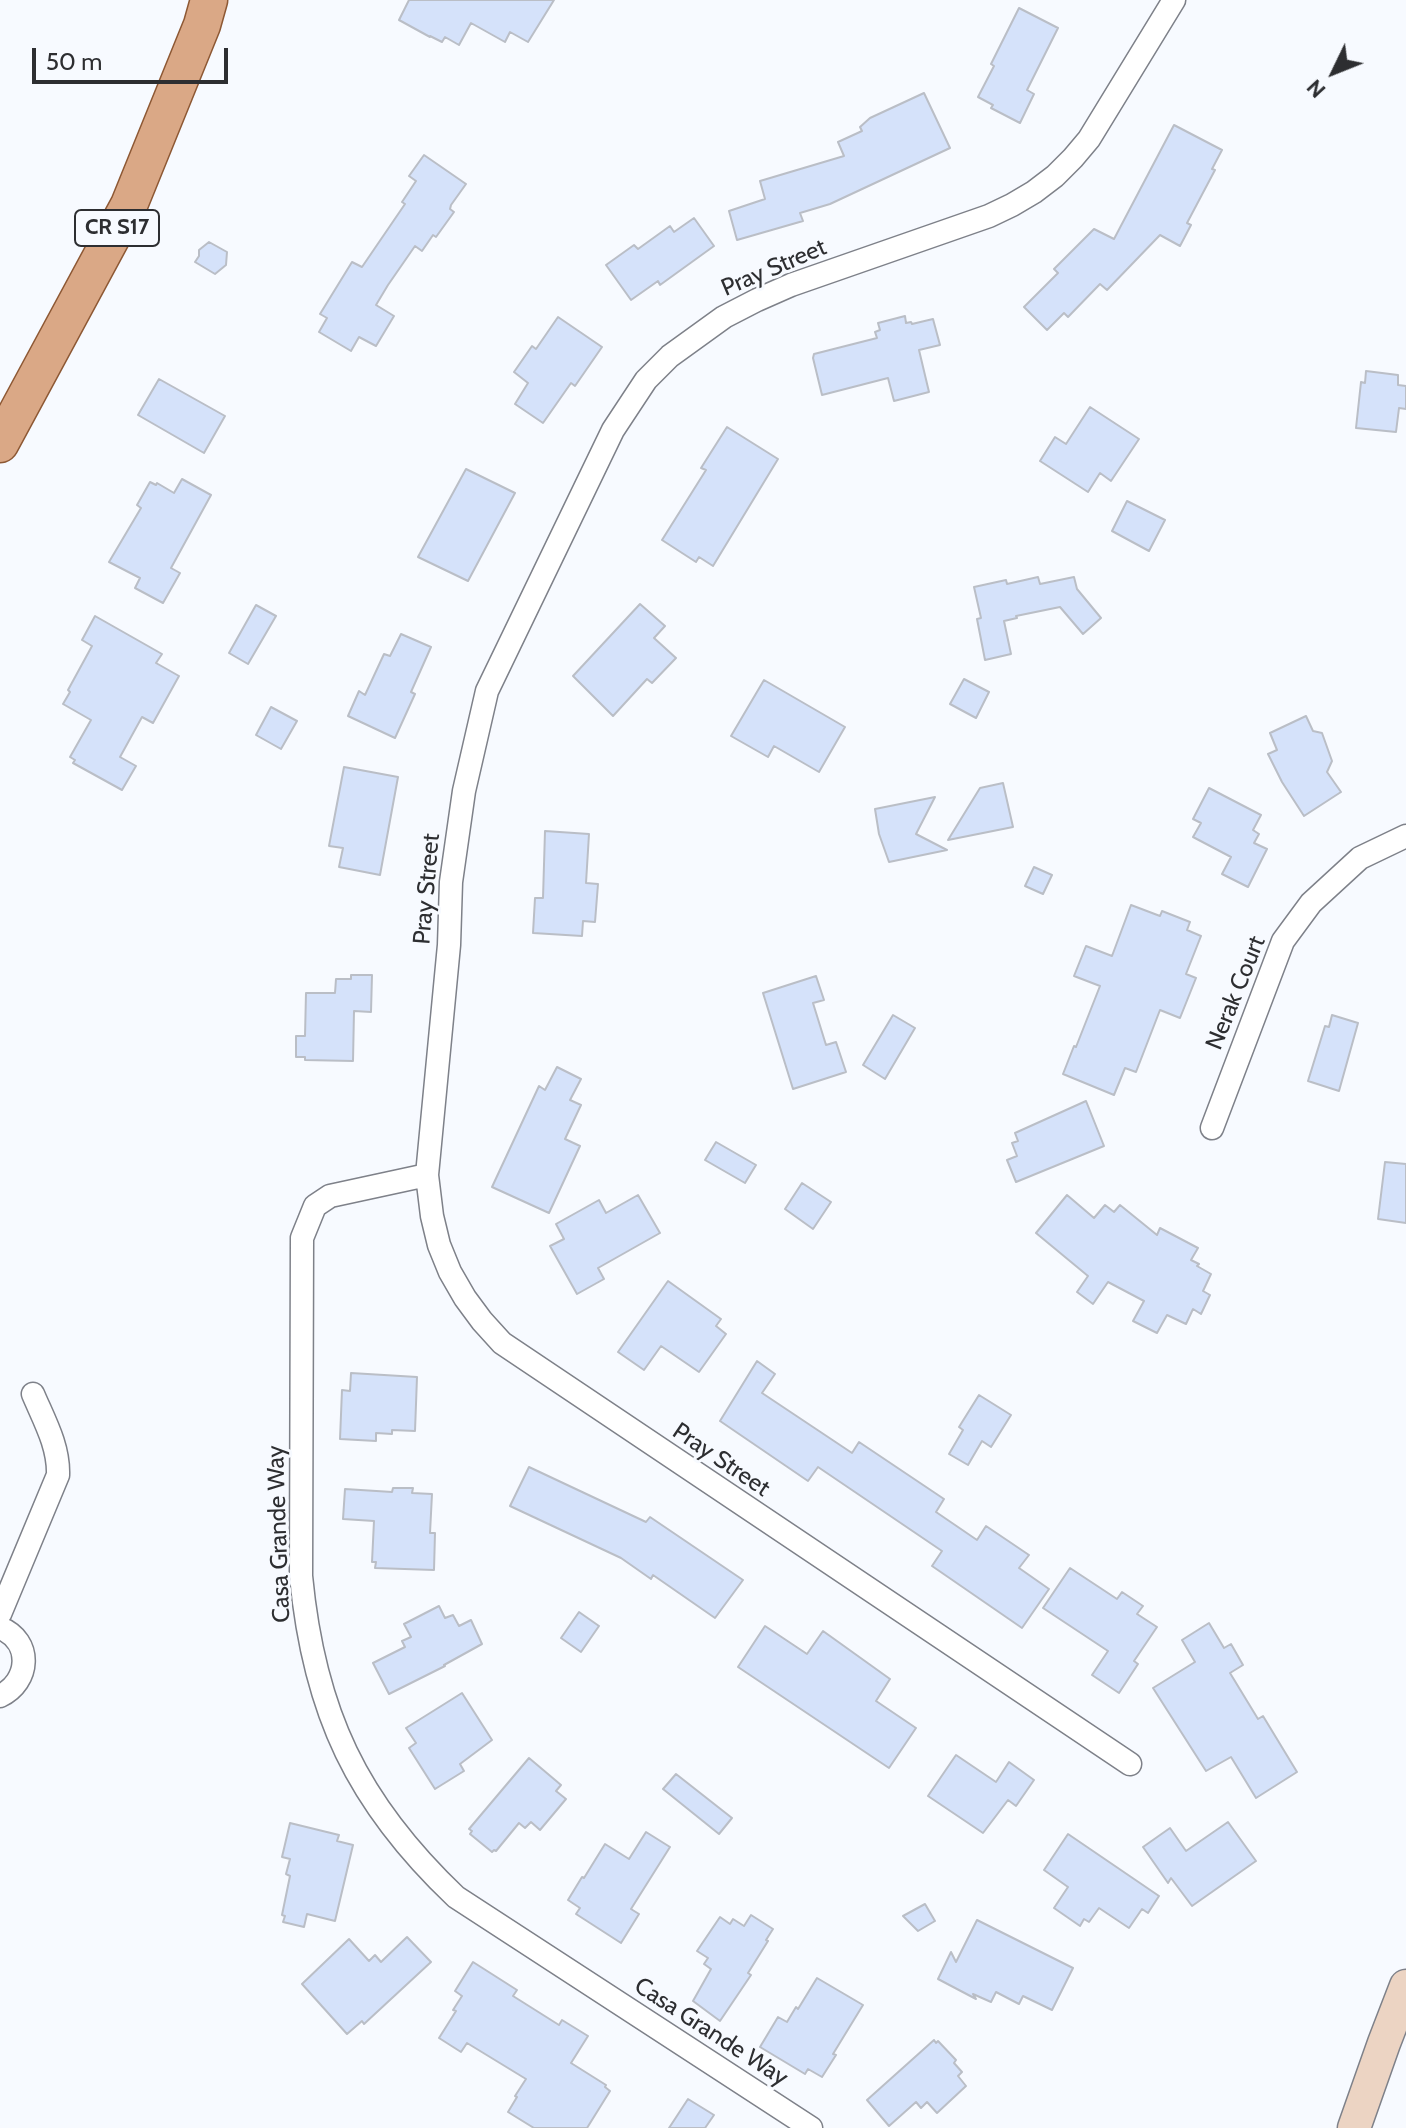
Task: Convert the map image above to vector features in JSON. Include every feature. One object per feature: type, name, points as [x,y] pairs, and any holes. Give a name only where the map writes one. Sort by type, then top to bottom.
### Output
[{"type":"main road","name":"CR S17","points":[[0,444],[129,205],[202,25],[209,0]]},
{"type":"street","name":"Pray Street","points":[[1130,1764],[502,1343],[465,1298],[450,1272],[432,1216],[427,1175],[449,945],[451,882],[464,791],[487,691],[613,430],[646,380],[670,356],[724,317],[791,285],[989,216],[1045,184],[1089,139],[1174,0]]},
{"type":"street","name":"Nerak Court","points":[[1212,1128],[1283,941],[1311,903],[1360,858],[1406,836]]},
{"type":"street","name":"Casa Grande Way","points":[[427,1175],[330,1196],[315,1206],[302,1238],[301,1576],[312,1655],[336,1732],[354,1768],[391,1826],[426,1868],[456,1897],[811,2128]]},
{"type":"street","points":[[0,1614],[58,1475],[56,1448],[33,1394]]},
{"type":"street","points":[[0,1628],[16,1638],[24,1661],[17,1684],[0,1696]]},
{"type":"street","points":[[1354,2128],[1406,1986]]},
{"type":"building","points":[[409,0],[554,0],[528,42],[510,32],[505,42],[471,23],[459,45],[445,37],[442,42],[430,37],[399,20]]},
{"type":"building","points":[[1019,8],[1058,28],[1027,90],[1034,94],[1020,123],[991,108],[993,105],[978,97]]},
{"type":"building","points":[[924,93],[950,148],[830,204],[800,213],[803,221],[737,240],[729,211],[765,199],[760,181],[844,156],[838,142],[862,131],[860,127],[870,118]]},
{"type":"building","points":[[1174,125],[1222,150],[1187,223],[1191,225],[1180,246],[1160,235],[1107,290],[1100,284],[1068,317],[1064,313],[1047,330],[1024,307],[1058,273],[1054,269],[1094,229],[1114,239]]},
{"type":"building","points":[[424,155],[466,184],[451,205],[450,209],[454,212],[436,237],[433,235],[422,251],[415,246],[376,305],[394,316],[376,346],[359,337],[351,351],[319,332],[327,318],[320,314],[352,262],[362,267],[405,204],[402,202],[416,181],[409,176]]},
{"type":"building","points":[[694,218],[714,246],[660,285],[658,281],[631,300],[606,265],[634,245],[638,249],[670,226],[674,232]]},
{"type":"building","points":[[209,242],[227,252],[226,265],[215,274],[195,262],[199,250]]},
{"type":"building","points":[[905,316],[906,323],[912,324],[933,319],[940,345],[919,350],[929,392],[894,401],[888,378],[822,395],[814,354],[877,338],[875,332],[880,330],[878,323]]},
{"type":"building","points":[[558,317],[602,347],[575,386],[571,383],[543,423],[515,404],[528,383],[514,372],[532,346],[536,349]]},
{"type":"building","points":[[1366,371],[1398,375],[1398,385],[1406,386],[1406,409],[1399,408],[1396,432],[1356,428],[1361,382],[1365,383]]},
{"type":"building","points":[[159,379],[225,416],[204,453],[138,415]]},
{"type":"building","points":[[1090,407],[1139,439],[1111,481],[1100,473],[1088,492],[1040,461],[1055,437],[1066,444]]},
{"type":"building","points":[[727,427],[778,459],[713,566],[699,557],[696,562],[662,540],[706,470],[701,468]]},
{"type":"building","points":[[466,469],[515,493],[468,581],[418,557]]},
{"type":"building","points":[[182,479],[211,495],[171,568],[180,573],[163,603],[135,588],[140,578],[109,562],[141,508],[137,505],[150,482],[174,493]]},
{"type":"building","points":[[1127,501],[1165,520],[1149,551],[1112,531]]},
{"type":"building","points":[[1038,577],[1040,584],[1074,577],[1077,589],[1101,618],[1083,634],[1060,607],[1016,616],[1004,621],[1011,654],[985,660],[974,587]]},
{"type":"building","points":[[640,604],[665,626],[654,638],[676,658],[652,683],[647,679],[613,716],[573,676]]},
{"type":"building","points":[[256,605],[276,616],[248,664],[229,653]]},
{"type":"building","points":[[95,616],[162,654],[156,663],[179,676],[153,723],[142,717],[120,757],[136,766],[122,790],[73,763],[75,760],[70,757],[91,720],[63,704],[92,646],[82,640]]},
{"type":"building","points":[[401,634],[431,647],[411,692],[415,694],[395,738],[348,716],[359,691],[365,695],[384,654],[390,656]]},
{"type":"building","points":[[964,679],[989,692],[976,718],[950,704]]},
{"type":"building","points":[[764,680],[845,727],[819,772],[774,746],[768,757],[731,736]]},
{"type":"building","points":[[271,707],[297,721],[281,749],[256,735]]},
{"type":"building","points":[[1306,716],[1313,731],[1322,733],[1332,761],[1327,772],[1341,792],[1304,816],[1268,754],[1277,750],[1270,733]]},
{"type":"building","points":[[344,767],[398,777],[380,875],[339,867],[343,848],[329,846]]},
{"type":"building","points":[[1003,783],[1013,827],[948,840],[980,788]]},
{"type":"building","points":[[1209,788],[1261,815],[1253,830],[1259,834],[1254,843],[1267,849],[1248,887],[1222,874],[1231,857],[1193,837],[1201,823],[1193,819]]},
{"type":"building","points":[[935,797],[916,834],[947,850],[889,862],[879,834],[875,809]]},
{"type":"building","points":[[545,831],[589,834],[586,883],[598,884],[595,922],[583,921],[582,936],[533,933],[535,898],[543,898]]},
{"type":"building","points":[[1034,867],[1052,875],[1043,894],[1025,886]]},
{"type":"building","points":[[1131,905],[1160,916],[1162,911],[1190,922],[1187,930],[1201,936],[1186,974],[1196,978],[1180,1018],[1160,1010],[1136,1072],[1125,1068],[1114,1095],[1063,1074],[1100,986],[1074,976],[1086,946],[1112,956]]},
{"type":"building","points":[[351,975],[372,975],[371,1012],[354,1011],[353,1061],[296,1057],[296,1036],[305,1036],[306,993],[335,993],[336,979],[351,979]]},
{"type":"building","points":[[816,976],[824,1000],[813,1003],[826,1045],[836,1042],[846,1072],[793,1089],[763,993]]},
{"type":"building","points":[[893,1015],[915,1028],[885,1079],[863,1065]]},
{"type":"building","points":[[1332,1015],[1358,1023],[1339,1091],[1308,1081],[1325,1026],[1329,1027]]},
{"type":"building","points":[[557,1067],[581,1079],[570,1100],[581,1105],[565,1139],[580,1146],[549,1213],[492,1187],[539,1086],[545,1090]]},
{"type":"building","points":[[1086,1101],[1104,1146],[1016,1182],[1007,1160],[1017,1156],[1012,1143],[1018,1141],[1015,1133]]},
{"type":"building","points":[[716,1142],[756,1165],[745,1183],[705,1160]]},
{"type":"building","points":[[1385,1162],[1406,1164],[1406,1223],[1378,1219]]},
{"type":"building","points":[[802,1183],[831,1202],[813,1229],[785,1209]]},
{"type":"building","points":[[638,1195],[660,1233],[598,1268],[604,1279],[577,1294],[550,1246],[564,1239],[556,1224],[599,1200],[606,1213]]},
{"type":"building","points":[[1067,1195],[1094,1218],[1105,1205],[1114,1212],[1120,1205],[1157,1235],[1160,1228],[1198,1248],[1191,1260],[1211,1274],[1203,1291],[1210,1295],[1201,1314],[1193,1309],[1186,1324],[1167,1315],[1157,1333],[1133,1321],[1144,1301],[1108,1282],[1093,1304],[1077,1292],[1088,1276],[1036,1233]]},
{"type":"building","points":[[668,1281],[721,1319],[716,1326],[726,1334],[699,1372],[661,1346],[644,1370],[618,1352]]},
{"type":"building","points":[[757,1361],[775,1374],[762,1393],[852,1453],[859,1442],[944,1499],[936,1512],[977,1540],[986,1526],[1029,1555],[1019,1568],[1049,1589],[1022,1628],[932,1566],[942,1551],[818,1467],[808,1481],[720,1421]]},
{"type":"building","points":[[351,1373],[417,1377],[415,1431],[376,1433],[376,1441],[340,1439],[342,1390],[350,1391]]},
{"type":"building","points":[[979,1395],[1011,1415],[991,1447],[982,1441],[968,1465],[949,1454],[963,1430],[959,1427]]},
{"type":"building","points":[[529,1467],[646,1522],[650,1517],[743,1580],[715,1618],[653,1575],[651,1579],[621,1558],[510,1506]]},
{"type":"building","points":[[393,1488],[413,1488],[412,1493],[432,1494],[430,1533],[435,1533],[434,1570],[375,1568],[376,1562],[372,1562],[374,1521],[343,1519],[345,1489],[392,1492]]},
{"type":"building","points":[[1070,1568],[1117,1599],[1122,1592],[1143,1606],[1137,1614],[1157,1627],[1134,1661],[1138,1664],[1119,1693],[1092,1675],[1108,1651],[1043,1608]]},
{"type":"building","points":[[439,1606],[445,1618],[453,1615],[459,1626],[471,1620],[482,1644],[389,1694],[373,1663],[405,1647],[402,1641],[411,1637],[404,1624]]},
{"type":"building","points":[[579,1612],[599,1626],[581,1652],[561,1638]]},
{"type":"building","points":[[1209,1623],[1224,1648],[1231,1644],[1243,1665],[1230,1673],[1258,1719],[1263,1716],[1297,1772],[1256,1798],[1231,1757],[1206,1771],[1153,1688],[1195,1662],[1182,1640]]},
{"type":"building","points":[[765,1626],[807,1654],[823,1631],[890,1679],[876,1701],[916,1728],[889,1768],[738,1667]]},
{"type":"building","points":[[462,1693],[492,1740],[460,1764],[464,1771],[435,1789],[409,1748],[416,1743],[406,1728]]},
{"type":"building","points":[[956,1755],[996,1782],[1009,1762],[1034,1780],[1016,1806],[1008,1800],[983,1833],[928,1796]]},
{"type":"building","points":[[529,1758],[561,1785],[556,1791],[566,1799],[540,1830],[531,1822],[525,1828],[519,1823],[492,1852],[470,1834],[472,1831],[469,1829]]},
{"type":"building","points":[[676,1774],[732,1818],[719,1834],[663,1789]]},
{"type":"building","points":[[1228,1822],[1256,1861],[1192,1906],[1171,1878],[1168,1883],[1143,1847],[1170,1828],[1186,1851]]},
{"type":"building","points":[[290,1823],[339,1835],[337,1841],[353,1845],[335,1921],[307,1914],[304,1927],[283,1922],[290,1859],[282,1857]]},
{"type":"building","points":[[646,1832],[670,1847],[631,1909],[639,1914],[621,1943],[576,1914],[580,1908],[568,1900],[605,1844],[629,1859]]},
{"type":"building","points":[[1068,1834],[1159,1896],[1148,1913],[1142,1909],[1129,1928],[1099,1908],[1089,1922],[1084,1919],[1080,1926],[1054,1908],[1068,1887],[1044,1870]]},
{"type":"building","points":[[925,1904],[935,1921],[918,1931],[903,1916]]},
{"type":"building","points":[[751,1915],[773,1929],[748,1973],[751,1975],[720,2021],[693,2001],[711,1969],[704,1964],[708,1958],[697,1951],[720,1917],[730,1924],[733,1919],[744,1926]]},
{"type":"building","points":[[977,1920],[1073,1968],[1052,2010],[1023,1996],[1019,2004],[996,1992],[991,2002],[973,1994],[976,1999],[938,1979],[951,1952],[956,1962]]},
{"type":"building","points":[[407,1937],[431,1962],[364,2024],[362,2021],[347,2034],[302,1984],[349,1939],[369,1961],[375,1955],[381,1962]]},
{"type":"building","points":[[473,1962],[517,1990],[513,1996],[559,2025],[562,2020],[588,2036],[571,2063],[606,2085],[610,2091],[587,2128],[534,2128],[508,2112],[526,2079],[467,2043],[461,2052],[439,2038],[462,1996],[455,1991]]},
{"type":"building","points":[[817,1978],[863,2005],[822,2077],[808,2069],[805,2074],[760,2047],[778,2017],[787,2022]]},
{"type":"building","points":[[934,2040],[956,2060],[954,2063],[962,2072],[958,2076],[966,2086],[937,2113],[927,2102],[921,2108],[916,2102],[889,2126],[867,2100]]},
{"type":"building","points":[[688,2099],[714,2115],[705,2128],[669,2128]]}]
